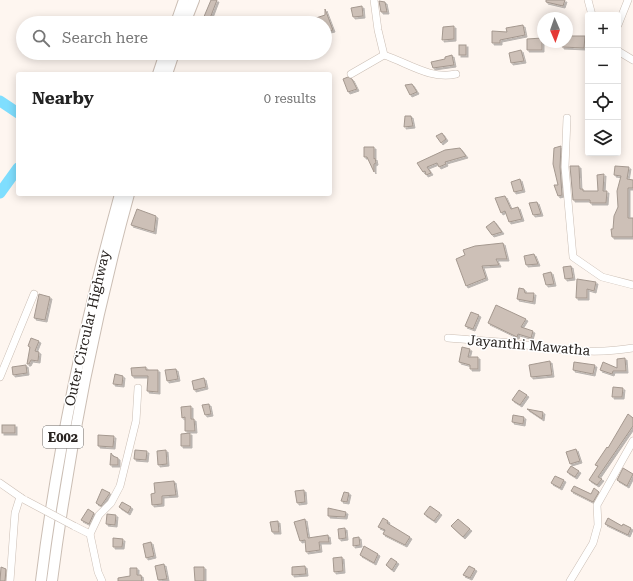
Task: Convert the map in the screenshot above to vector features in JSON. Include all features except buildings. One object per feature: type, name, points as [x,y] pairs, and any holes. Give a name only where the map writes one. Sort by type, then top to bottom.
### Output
[{"type":"highway","points":[[178,16],[184,0]]},
{"type":"highway","points":[[188,16],[194,0]]},
{"type":"highway","points":[[159,72],[163,60]]},
{"type":"highway","points":[[168,72],[172,60]]},
{"type":"highway","name":"Outer Circular Highway","points":[[41,581],[61,446],[98,296],[120,196]]},
{"type":"highway","name":"Outer Circular Highway","points":[[52,581],[72,448],[98,296],[128,196]]},
{"type":"street","points":[[374,0],[378,30],[384,55]]},
{"type":"street","points":[[588,0],[591,12]]},
{"type":"street","points":[[621,18],[628,0]]},
{"type":"street","points":[[621,53],[633,60]]},
{"type":"street","points":[[351,74],[384,55]]},
{"type":"street","points":[[384,55],[435,75],[445,77],[456,74]]},
{"type":"street","points":[[567,118],[565,167],[573,257],[602,277],[633,285]]},
{"type":"street","points":[[0,377],[34,294]]},
{"type":"street","name":"Jayanthi Mawatha","points":[[448,338],[512,343],[551,350],[618,351],[633,348]]},
{"type":"street","points":[[102,581],[98,572],[90,534],[100,515],[112,503],[120,486],[136,421],[138,388]]},
{"type":"street","points":[[570,581],[593,543],[598,525],[597,504],[633,441]]},
{"type":"street","points":[[0,483],[22,498],[90,534]]},
{"type":"street","points":[[10,581],[15,513],[22,498]]},
{"type":"waterway","points":[[0,101],[16,112]]},
{"type":"waterway","points":[[0,193],[16,171]]}]
